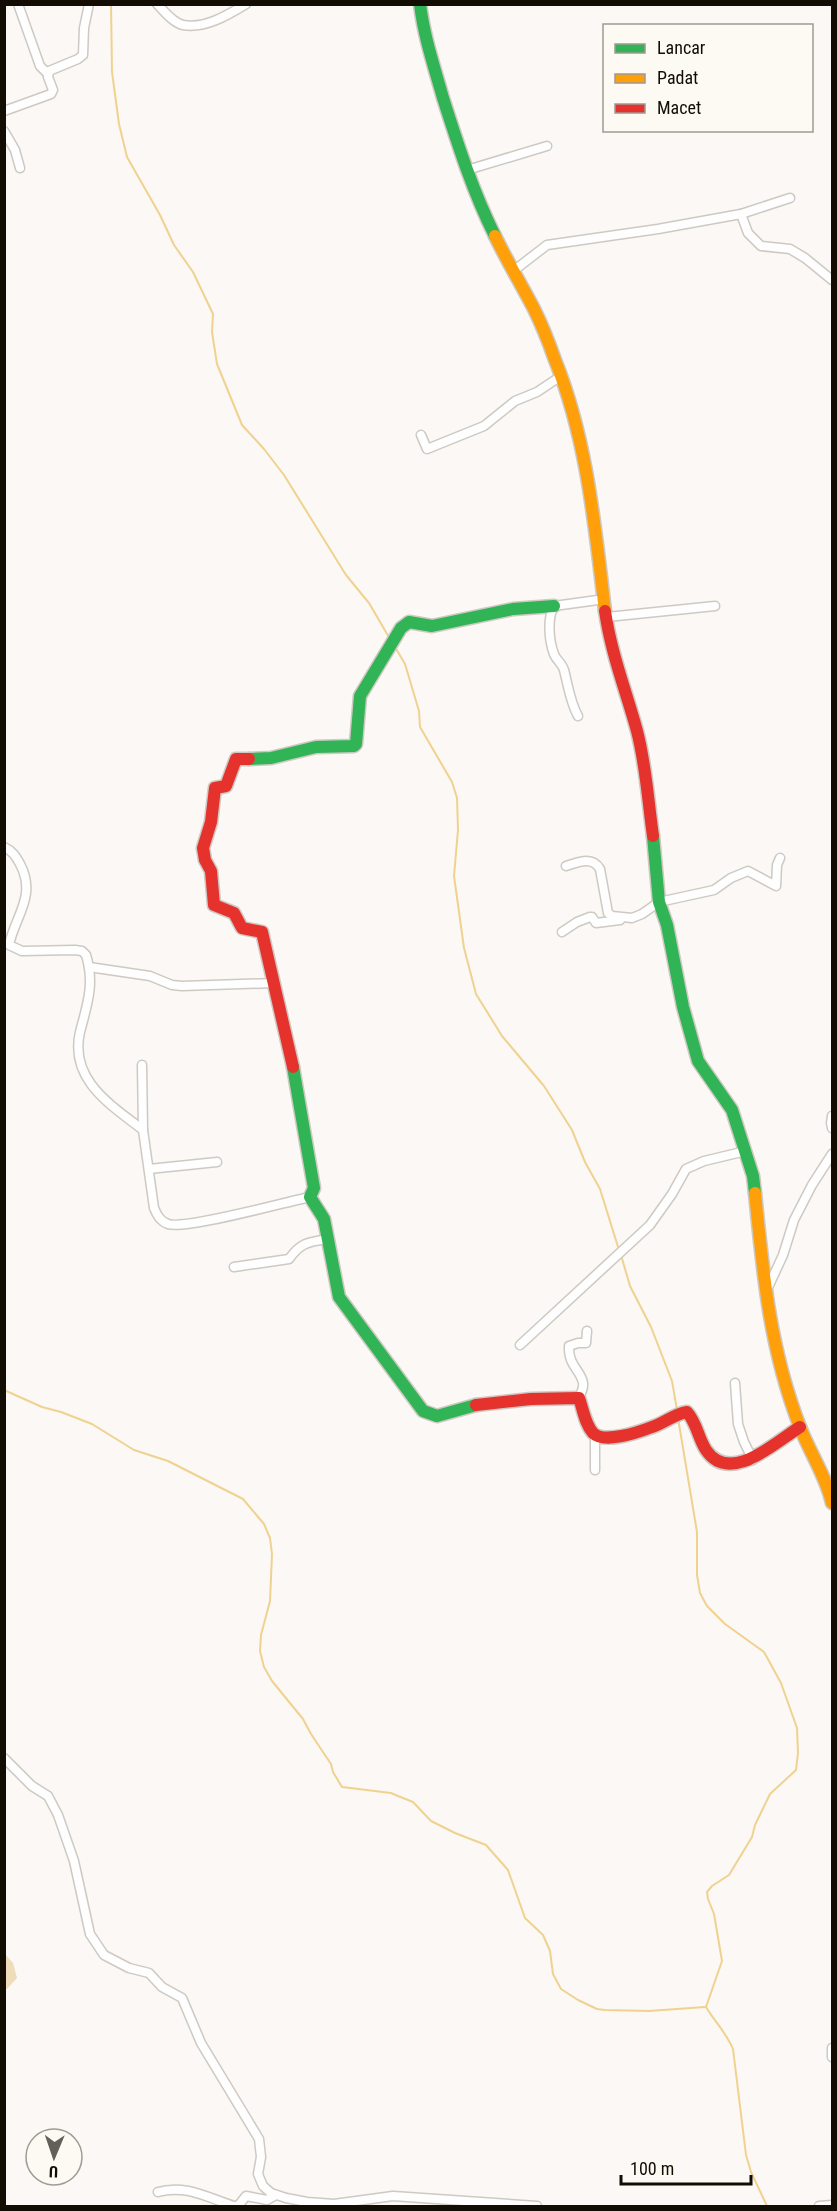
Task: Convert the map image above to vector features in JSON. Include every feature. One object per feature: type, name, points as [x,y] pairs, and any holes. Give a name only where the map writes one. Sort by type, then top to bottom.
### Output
[{"type":"street","points":[[4,111],[53,93],[48,74],[40,66],[18,4]]},
{"type":"street","points":[[48,74],[52,69],[83,55],[84,28],[89,4]]},
{"type":"street","points":[[157,4],[168,16],[182,25],[211,22],[246,4]]},
{"type":"street","points":[[420,4],[423,32],[431,64],[467,170],[483,212],[512,273],[534,309],[561,376],[581,448],[595,524],[609,640],[637,732],[644,766],[659,902],[667,925],[682,1007],[695,1052],[705,1072],[732,1110],[746,1151],[753,1176],[765,1294],[773,1338],[800,1427],[828,1486],[832,1503]]},
{"type":"street","points":[[4,131],[15,150],[20,168]]},
{"type":"street","points":[[467,170],[547,146]]},
{"type":"street","points":[[512,273],[547,245],[658,230],[741,214],[790,198]]},
{"type":"street","points":[[741,214],[748,233],[760,246],[790,249],[832,280]]},
{"type":"street","points":[[421,435],[427,449],[484,426],[515,401],[537,392],[561,376]]},
{"type":"street","points":[[310,1197],[314,1188],[262,932],[242,928],[234,913],[214,905],[211,871],[205,860],[204,848],[206,833],[211,822],[215,788],[228,784],[236,759],[271,758],[316,747],[354,746],[360,696],[401,628],[409,622],[432,626],[513,609],[605,599]]},
{"type":"street","points":[[554,606],[551,614],[551,643],[554,655],[562,665],[573,707],[578,716]]},
{"type":"street","points":[[607,617],[715,606]]},
{"type":"street","points":[[4,847],[14,854],[23,870],[27,892],[22,913],[17,920],[9,945],[22,951],[82,951],[87,955],[88,1007],[79,1041],[83,1072],[96,1092],[143,1130]]},
{"type":"street","points":[[562,932],[590,917],[594,918],[596,924],[632,918],[659,902],[714,890],[736,875],[748,871],[774,887],[780,858]]},
{"type":"street","points":[[566,866],[586,861],[597,864],[600,869],[608,913],[612,916],[632,918]]},
{"type":"street","points":[[89,968],[150,976],[172,985],[182,986],[274,983]]},
{"type":"street","points":[[142,1065],[143,1130],[154,1208],[158,1218],[167,1224],[175,1225],[202,1222],[310,1197]]},
{"type":"street","points":[[832,1116],[832,1128]]},
{"type":"street","points":[[520,1345],[650,1225],[686,1169],[704,1161],[746,1151]]},
{"type":"street","points":[[765,1294],[783,1255],[794,1220],[812,1185],[832,1155]]},
{"type":"street","points":[[149,1169],[217,1162]]},
{"type":"street","points":[[310,1197],[318,1206],[328,1239],[339,1297],[429,1416],[440,1416],[461,1408],[513,1401],[579,1398]]},
{"type":"street","points":[[234,1267],[290,1259],[297,1248],[302,1245],[328,1239]]},
{"type":"street","points":[[587,1330],[586,1342],[569,1346],[570,1359],[584,1382],[579,1398],[591,1432],[595,1437],[596,1470]]},
{"type":"street","points":[[735,1383],[738,1424],[753,1460]]},
{"type":"street","points":[[595,1437],[609,1440],[653,1427],[679,1413],[687,1412],[693,1419],[705,1448],[713,1459],[720,1462],[737,1463],[753,1460],[800,1427]]},
{"type":"street","points":[[4,1758],[32,1786],[48,1796],[58,1815],[74,1861],[90,1934],[95,1944],[104,1955],[129,1968],[148,1973],[162,1987],[182,1998],[201,2043],[259,2139],[261,2157],[258,2174],[263,2186],[276,2195],[307,2202],[334,2204],[393,2196],[537,2206]]},
{"type":"street","points":[[832,2048],[832,2057]]},
{"type":"street","points":[[158,2192],[173,2189],[187,2190],[234,2206],[238,2206],[246,2196],[265,2200],[276,2195]]},
{"type":"street","points":[[819,2206],[832,2205]]},
{"type":"shaded area","points":[[4,1953],[13,1963],[17,1978],[5,1991]]},
{"type":"waterway","points":[[111,4],[112,72],[119,124],[127,157],[174,245],[193,272],[213,314],[212,332],[217,364],[242,425],[284,475],[346,575],[369,603],[390,639]]},
{"type":"waterway","points":[[395,647],[405,664],[419,711],[420,727],[452,782],[457,798],[458,830],[454,876],[464,948],[476,994],[502,1036],[544,1086],[572,1130],[585,1162],[600,1189],[619,1250]]},
{"type":"waterway","points":[[832,1064],[832,1087]]},
{"type":"waterway","points":[[621,1255],[630,1286],[651,1327],[672,1381],[677,1410]]},
{"type":"waterway","points":[[4,1390],[42,1407],[92,1424],[134,1450],[168,1461],[243,1499],[264,1524],[270,1538],[272,1554],[270,1601],[261,1635],[260,1651],[264,1667],[272,1681],[303,1719],[331,1764],[342,1787],[391,1793],[413,1802],[431,1821],[486,1845],[508,1870],[525,1918],[543,1935],[550,1951],[553,1974],[561,1989],[597,2009],[649,2011],[705,2007]]},
{"type":"waterway","points":[[678,1418],[697,1532],[697,1575],[700,1593],[707,1606],[725,1624],[764,1652],[781,1683],[797,1728],[796,1770],[770,1794],[755,1825],[752,1837],[729,1875],[707,1892],[714,1914],[722,1961],[706,2007],[733,2049],[746,2155],[751,2172],[767,2206]]},
{"type":"traffic: fast","points":[[420,4],[430,51],[460,151],[495,236]]},
{"type":"traffic: fast","points":[[249,759],[271,758],[316,747],[354,746],[360,696],[401,628],[409,622],[432,626],[513,609],[554,606]]},
{"type":"traffic: fast","points":[[653,836],[659,902],[667,925],[683,1007],[698,1061],[732,1110],[753,1176],[755,1193]]},
{"type":"traffic: fast","points":[[293,1067],[314,1188],[310,1197],[324,1219],[339,1297],[423,1411],[437,1416],[476,1405]]},
{"type":"traffic: slow","points":[[495,236],[537,315],[566,390],[588,484],[605,611]]},
{"type":"traffic: slow","points":[[755,1193],[769,1312],[781,1369],[800,1427],[826,1483],[832,1503]]},
{"type":"traffic: jam","points":[[605,611],[615,657],[640,744],[653,836]]},
{"type":"traffic: jam","points":[[249,759],[236,759],[226,786],[215,788],[211,822],[203,848],[205,860],[211,871],[214,905],[234,913],[242,928],[262,932],[293,1067]]},
{"type":"traffic: jam","points":[[476,1405],[531,1399],[579,1398],[590,1429],[598,1436],[605,1437],[639,1432],[687,1412],[706,1450],[716,1460],[728,1464],[753,1457],[800,1427]]}]
